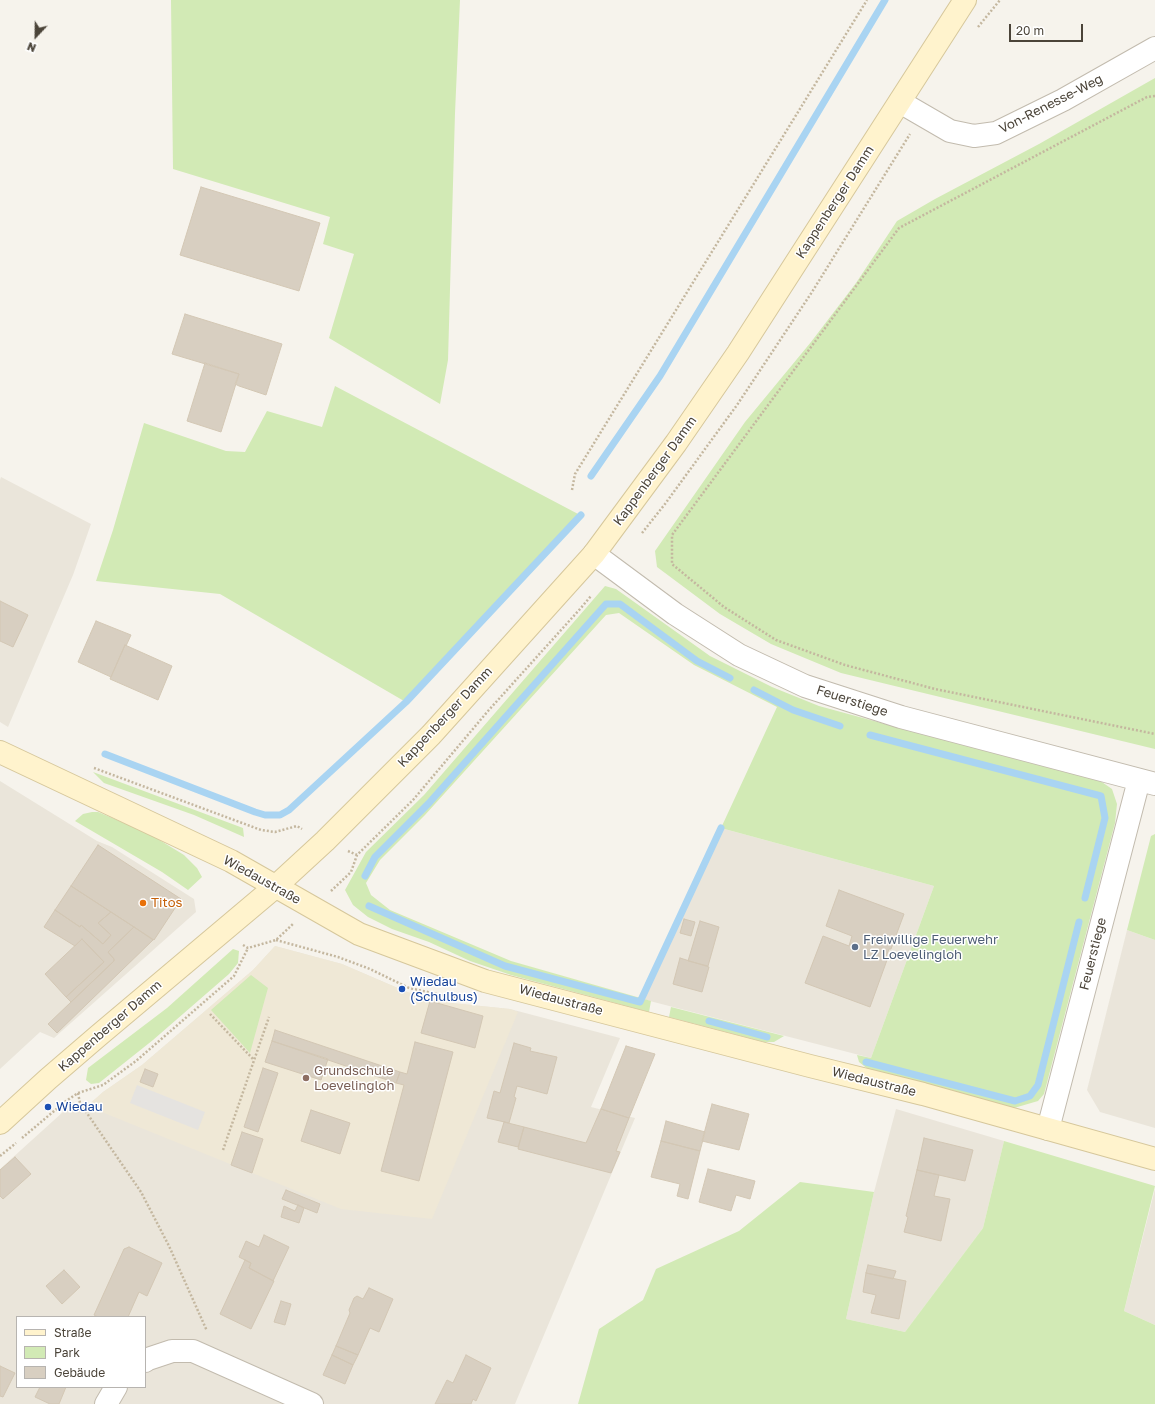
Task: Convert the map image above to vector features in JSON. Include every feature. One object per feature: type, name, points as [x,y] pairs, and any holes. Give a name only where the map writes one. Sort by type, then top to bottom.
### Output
[{"type":"main road","name":"Kappenberger Damm","points":[[0,1123],[48,1079],[221,931],[275,887],[325,841],[431,735],[594,554],[623,517],[738,353],[964,0]]},
{"type":"main road","name":"Wiedaustraße","points":[[0,752],[230,861],[359,934],[485,980],[810,1066],[923,1094],[1155,1159]]},
{"type":"street","name":"Von-Renesse-Weg","points":[[900,102],[950,131],[974,136],[996,133],[1063,100],[1155,48]]},
{"type":"street","name":"Feuerstiege","points":[[594,554],[675,614],[739,655],[805,686],[901,717],[1147,782],[1048,1129]]},
{"type":"street","points":[[146,1360],[148,1358],[172,1351],[193,1351],[312,1404]]},
{"type":"street","points":[[106,1404],[115,1388]]},
{"type":"path","points":[[572,490],[575,474],[867,0]]},
{"type":"path","points":[[1155,96],[1148,97],[899,228],[672,535],[672,564],[724,607],[776,640],[846,665],[935,689],[1155,734]]},
{"type":"path","points":[[87,765],[261,830],[275,832],[297,826],[325,841],[357,855],[413,800],[488,711],[580,609],[613,568]]},
{"type":"path","points":[[0,1156],[66,1101],[78,1093],[103,1085],[136,1060],[234,976],[248,948]]},
{"type":"path","points":[[210,1014],[254,1060]]},
{"type":"path","points":[[223,1150],[269,1017]]},
{"type":"path","points":[[78,1093],[80,1103],[83,1108],[141,1192],[169,1246],[211,1338],[212,1350],[210,1358]]},
{"type":"shaded area","points":[[1,477],[91,524],[73,575],[8,727],[0,722]]},
{"type":"shaded area","points":[[0,781],[97,841],[112,847],[194,899],[196,912],[54,1038],[40,1032],[0,1069]]},
{"type":"shaded area","points":[[721,828],[934,886],[871,1058],[642,999]]},
{"type":"shaded area","points":[[1127,930],[1155,940],[1155,1128],[1100,1112],[1087,1090]]},
{"type":"shaded area","points":[[275,946],[342,964],[407,992],[452,1003],[510,1009],[620,1038],[591,1107],[635,1118],[515,1404],[0,1404],[0,1169],[74,1102],[81,1112],[103,1092],[142,1065],[253,970]]},
{"type":"shaded area","name":"Grundschule Loevelingloh","points":[[275,946],[342,964],[407,992],[452,1003],[510,1009],[518,1012],[432,1219],[341,1209],[87,1106],[103,1092],[142,1065],[253,970]]},
{"type":"shaded area","points":[[137,1085],[205,1112],[198,1130],[130,1103]]},
{"type":"shaded area","points":[[896,1109],[1004,1141],[983,1228],[905,1332],[846,1319],[874,1192]]},
{"type":"shaded area","points":[[1155,1189],[1155,1325],[1124,1311]]},
{"type":"green space","points":[[171,0],[460,0],[455,113],[448,360],[440,404],[329,338],[354,254],[323,244],[330,217],[173,169]]},
{"type":"green space","points":[[1155,78],[1155,749],[841,673],[771,644],[720,614],[657,567],[655,551],[745,422],[811,342],[856,283],[897,221],[935,199],[1039,144]]},
{"type":"green space","points":[[335,386],[580,515],[404,701],[220,594],[96,581],[113,530],[144,423],[226,451],[245,452],[267,411],[322,427]]},
{"type":"green space","points":[[605,586],[616,589],[710,656],[772,687],[819,706],[1099,780],[1112,789],[1117,804],[1115,823],[1044,1094],[1038,1101],[1014,1108],[869,1070],[859,1062],[857,1055],[871,1058],[934,886],[721,828],[777,707],[694,665],[619,613],[606,615],[425,815],[380,860],[366,883],[371,895],[390,910],[511,961],[651,1001],[649,1012],[511,975],[470,961],[429,942],[392,929],[368,917],[353,905],[345,890],[366,852],[424,795]]},
{"type":"green space","points":[[93,772],[243,828],[244,837],[194,815],[104,783]]},
{"type":"green space","points":[[98,812],[148,833],[184,855],[197,868],[202,877],[188,890],[162,872],[75,821],[83,814]]},
{"type":"green space","points":[[1155,834],[1155,940],[1127,930],[1151,836]]},
{"type":"green space","points":[[233,949],[239,951],[238,963],[229,974],[153,1040],[99,1083],[91,1084],[86,1080],[88,1068],[167,1008]]},
{"type":"green space","points":[[251,975],[268,988],[250,1053],[211,1010]]},
{"type":"green space","points":[[671,1007],[784,1036],[774,1042],[764,1042],[669,1017]]},
{"type":"green space","points":[[1004,1141],[1155,1186],[1124,1311],[1155,1325],[1155,1404],[578,1404],[599,1329],[643,1300],[656,1269],[739,1231],[800,1182],[874,1192],[846,1319],[905,1332],[983,1228]]},
{"type":"building","points":[[201,187],[320,223],[299,291],[180,255]]},
{"type":"building","points":[[185,314],[282,344],[266,395],[235,384],[239,374],[172,354]]},
{"type":"building","points":[[205,363],[239,374],[221,432],[187,421]]},
{"type":"building","points":[[0,601],[28,615],[13,647],[0,641]]},
{"type":"building","points":[[96,621],[131,635],[111,677],[78,662]]},
{"type":"building","points":[[125,645],[172,666],[158,700],[110,679]]},
{"type":"building","points":[[98,845],[181,899],[154,940],[71,886]]},
{"type":"building","points":[[71,886],[111,912],[98,923],[111,935],[103,944],[81,925],[80,927],[55,910]]},
{"type":"building","name":"Freiwillige Feuerwehr LZ Loevelingloh","points":[[839,890],[904,914],[891,949],[889,949],[885,959],[887,960],[870,1007],[805,983],[823,936],[849,946],[852,936],[826,926]]},
{"type":"building","points":[[55,910],[80,927],[81,925],[103,944],[111,935],[98,923],[111,912],[134,927],[108,952],[114,961],[71,1002],[66,997],[104,962],[82,939],[75,946],[44,927]]},
{"type":"building","points":[[684,919],[695,922],[691,936],[680,933]]},
{"type":"building","points":[[700,921],[719,927],[708,966],[688,961]]},
{"type":"building","points":[[134,927],[153,940],[57,1033],[48,1024],[114,961],[108,952]]},
{"type":"building","points":[[82,939],[104,962],[66,997],[45,974]]},
{"type":"building","points":[[680,958],[709,967],[702,992],[673,984]]},
{"type":"building","points":[[430,1001],[483,1016],[475,1048],[421,1033]]},
{"type":"building","points":[[275,1030],[400,1072],[396,1083],[272,1041]]},
{"type":"building","points":[[272,1041],[328,1059],[321,1080],[265,1062]]},
{"type":"building","points":[[415,1042],[453,1052],[419,1181],[381,1171],[404,1085],[396,1083],[400,1072],[407,1074]]},
{"type":"building","points":[[514,1043],[531,1048],[530,1051],[557,1057],[547,1094],[517,1086],[514,1097],[516,1098],[509,1123],[487,1118],[494,1091],[500,1093]]},
{"type":"building","points":[[626,1046],[655,1054],[629,1118],[601,1109]]},
{"type":"building","points":[[263,1068],[278,1073],[258,1132],[244,1127]]},
{"type":"building","points":[[145,1069],[158,1074],[153,1087],[140,1082]]},
{"type":"building","points":[[712,1104],[749,1114],[739,1150],[702,1141]]},
{"type":"building","points":[[601,1109],[629,1118],[616,1151],[620,1152],[611,1173],[518,1149],[524,1127],[586,1143]]},
{"type":"building","points":[[311,1110],[350,1123],[340,1154],[301,1141]]},
{"type":"building","points":[[666,1121],[705,1132],[700,1151],[661,1141]]},
{"type":"building","points":[[504,1122],[524,1127],[518,1147],[498,1142]]},
{"type":"building","points":[[242,1132],[263,1139],[252,1173],[231,1165]]},
{"type":"building","points":[[924,1138],[973,1150],[965,1181],[917,1170]]},
{"type":"building","points":[[661,1141],[700,1151],[688,1199],[677,1196],[680,1184],[651,1177]]},
{"type":"building","points":[[15,1157],[31,1174],[3,1199],[0,1196],[0,1170]]},
{"type":"building","points":[[708,1169],[755,1181],[750,1199],[736,1195],[731,1211],[699,1202]]},
{"type":"building","points":[[917,1170],[939,1175],[934,1196],[950,1199],[941,1241],[904,1232],[908,1217],[906,1216]]},
{"type":"building","points":[[286,1190],[320,1204],[317,1213],[282,1199]]},
{"type":"building","points":[[298,1205],[304,1208],[299,1223],[281,1217],[284,1206],[295,1211]]},
{"type":"building","points":[[264,1235],[289,1247],[273,1281],[249,1268],[251,1263],[239,1257],[246,1241],[259,1247]]},
{"type":"building","points":[[129,1247],[162,1263],[147,1296],[139,1292],[128,1316],[96,1316],[94,1315],[124,1249]]},
{"type":"building","points":[[245,1260],[251,1263],[249,1268],[274,1281],[251,1329],[220,1314]]},
{"type":"building","points":[[868,1265],[896,1271],[893,1279],[866,1273]]},
{"type":"building","points":[[64,1270],[80,1287],[62,1304],[46,1286]]},
{"type":"building","points":[[866,1273],[906,1281],[899,1319],[871,1313],[876,1295],[863,1292]]},
{"type":"building","points":[[369,1288],[393,1299],[379,1332],[370,1328],[358,1355],[336,1346],[350,1313],[349,1310],[354,1298],[357,1296],[363,1299]]},
{"type":"building","points":[[281,1301],[291,1304],[285,1325],[274,1322]]},
{"type":"building","points":[[336,1346],[358,1355],[353,1365],[332,1355]]},
{"type":"building","points":[[332,1355],[353,1365],[345,1384],[323,1375]]},
{"type":"building","points":[[466,1355],[491,1368],[476,1401],[473,1399],[471,1404],[435,1404],[447,1380],[453,1383]]},
{"type":"building","points":[[0,1366],[15,1373],[3,1397],[0,1396]]},
{"type":"building","points":[[40,1388],[66,1388],[59,1404],[50,1404],[35,1397]]},
{"type":"waterway","points":[[591,476],[660,376],[885,0]]},
{"type":"waterway","points":[[105,754],[255,812],[265,815],[280,815],[289,810],[406,702],[581,515]]},
{"type":"waterway","points":[[365,876],[375,857],[429,803],[606,604],[620,604],[697,661],[730,678]]},
{"type":"waterway","points":[[754,690],[793,710],[840,726]]},
{"type":"waterway","points":[[870,735],[1101,796],[1105,818],[1085,898]]},
{"type":"waterway","points":[[369,906],[505,966],[640,1002],[721,828]]},
{"type":"waterway","points":[[866,1062],[1015,1101],[1030,1096],[1038,1085],[1079,922]]},
{"type":"waterway","points":[[709,1021],[767,1037]]},
{"type":"place","name":"Titos","points":[[143,903]]},
{"type":"place","name":"Freiwillige Feuerwehr LZ Loevelingloh","points":[[855,947]]},
{"type":"place","name":"Wiedau (Schulbus)","points":[[402,989]]},
{"type":"place","name":"Grundschule Loevelingloh","points":[[306,1078]]},
{"type":"place","name":"Wiedau","points":[[48,1107]]}]
